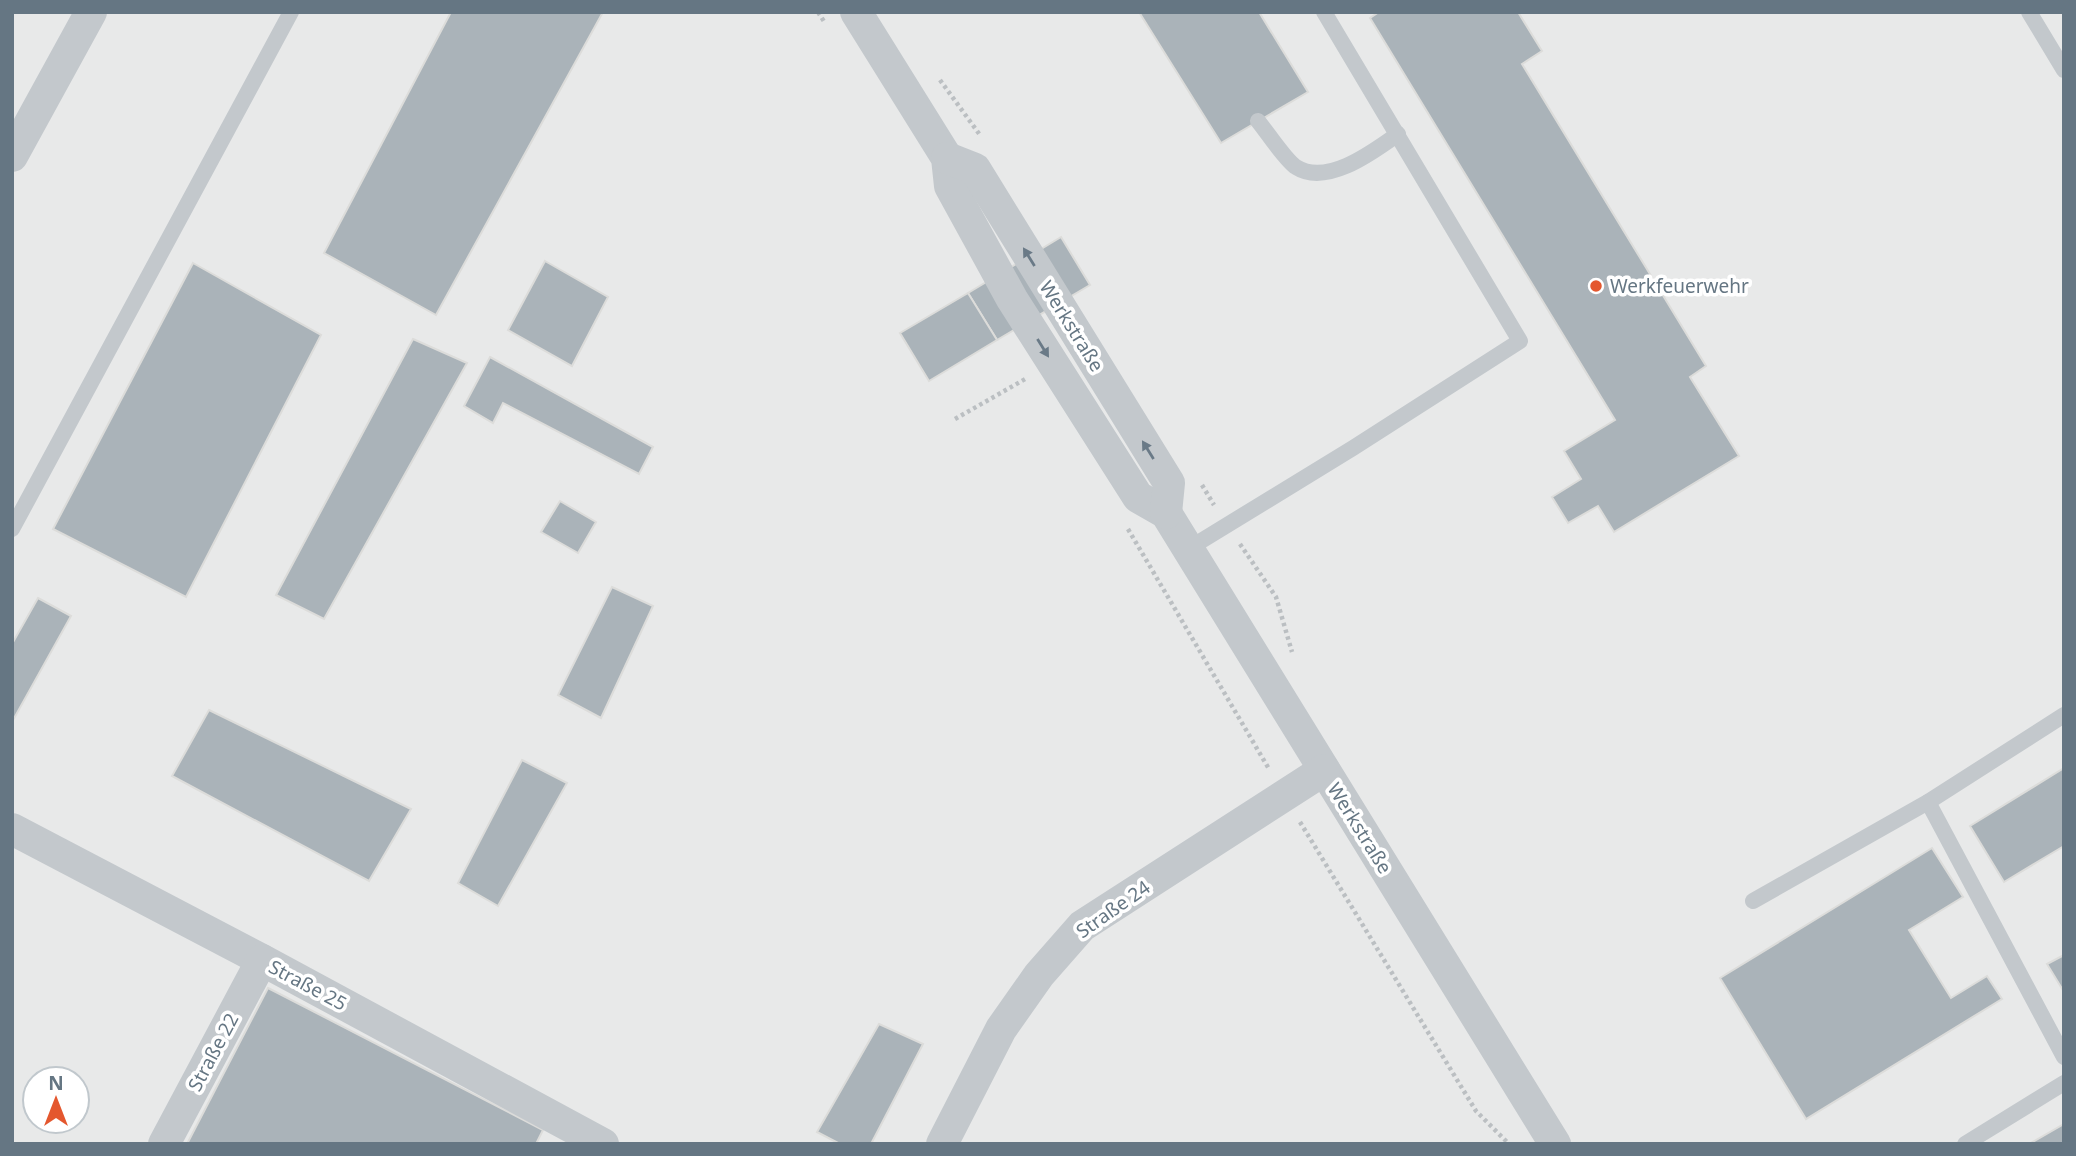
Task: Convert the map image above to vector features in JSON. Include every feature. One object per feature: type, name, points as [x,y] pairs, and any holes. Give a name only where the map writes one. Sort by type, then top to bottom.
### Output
[{"type":"street","points":[[12,156],[91,12]]},
{"type":"street","name":"Werkstraße","points":[[856,12],[947,158],[950,186],[1012,299],[1138,498],[1166,513],[1555,1144]]},
{"type":"street","name":"Straße 24","points":[[942,1144],[1001,1030],[1039,975],[1082,926],[1325,771]]},
{"type":"street","name":"Straße 25","points":[[12,829],[603,1144]]},
{"type":"street","name":"Straße 22","points":[[164,1144],[262,960]]},
{"type":"lane","points":[[12,529],[291,12]]},
{"type":"lane","points":[[1188,549],[1520,341],[1324,12]]},
{"type":"lane","points":[[2029,12],[2064,70]]},
{"type":"lane","points":[[1258,121],[1295,167],[1311,173],[1338,169],[1368,156],[1398,134]]},
{"type":"lane","points":[[1752,901],[1928,802],[2064,715]]},
{"type":"lane","points":[[1928,802],[2064,1057]]},
{"type":"lane","points":[[1965,1144],[2064,1083]]},
{"type":"path","points":[[955,419],[1037,373]]},
{"type":"path","points":[[1198,478],[1276,597],[1293,657]]},
{"type":"path","points":[[1126,526],[1285,796],[1476,1111],[1509,1144]]},
{"type":"shaded area","points":[[12,12],[2064,12],[2064,1144],[12,1144]]},
{"type":"building","points":[[451,12],[603,12],[436,315],[324,253]]},
{"type":"building","points":[[1139,12],[1259,12],[1308,92],[1221,143]]},
{"type":"building","name":"Werkfeuerwehr","points":[[1379,12],[1518,12],[1542,51],[1522,64],[1706,366],[1690,377],[1739,456],[1614,532],[1598,506],[1568,523],[1552,497],[1581,479],[1564,451],[1615,420],[1370,18]]},
{"type":"building","points":[[1061,237],[1090,285],[997,340],[968,293]]},
{"type":"building","points":[[545,261],[608,297],[572,366],[508,330]]},
{"type":"building","points":[[193,263],[321,335],[186,597],[53,529]]},
{"type":"building","points":[[968,293],[997,340],[929,381],[900,333]]},
{"type":"building","points":[[413,339],[467,363],[324,619],[276,595]]},
{"type":"building","points":[[490,357],[653,447],[639,474],[503,403],[493,423],[464,406]]},
{"type":"building","points":[[560,501],[596,522],[578,553],[541,532]]},
{"type":"building","points":[[612,587],[653,606],[601,718],[558,695]]},
{"type":"building","points":[[38,598],[71,616],[12,722],[12,644]]},
{"type":"building","points":[[209,710],[411,809],[369,881],[172,776]]},
{"type":"building","points":[[522,760],[567,783],[498,906],[458,883]]},
{"type":"building","points":[[2064,768],[2064,846],[2004,882],[1970,826]]},
{"type":"building","points":[[1932,848],[1963,897],[1909,930],[1951,998],[1987,976],[2002,999],[1806,1119],[1720,978]]},
{"type":"building","points":[[2064,955],[2064,992],[2047,964]]},
{"type":"building","points":[[268,988],[543,1130],[536,1144],[187,1144]]},
{"type":"building","points":[[879,1024],[923,1044],[871,1144],[840,1144],[817,1132]]},
{"type":"building","points":[[2064,1124],[2064,1144],[2029,1144]]},
{"type":"place","name":"Werkfeuerwehr","points":[[1596,286]]}]
